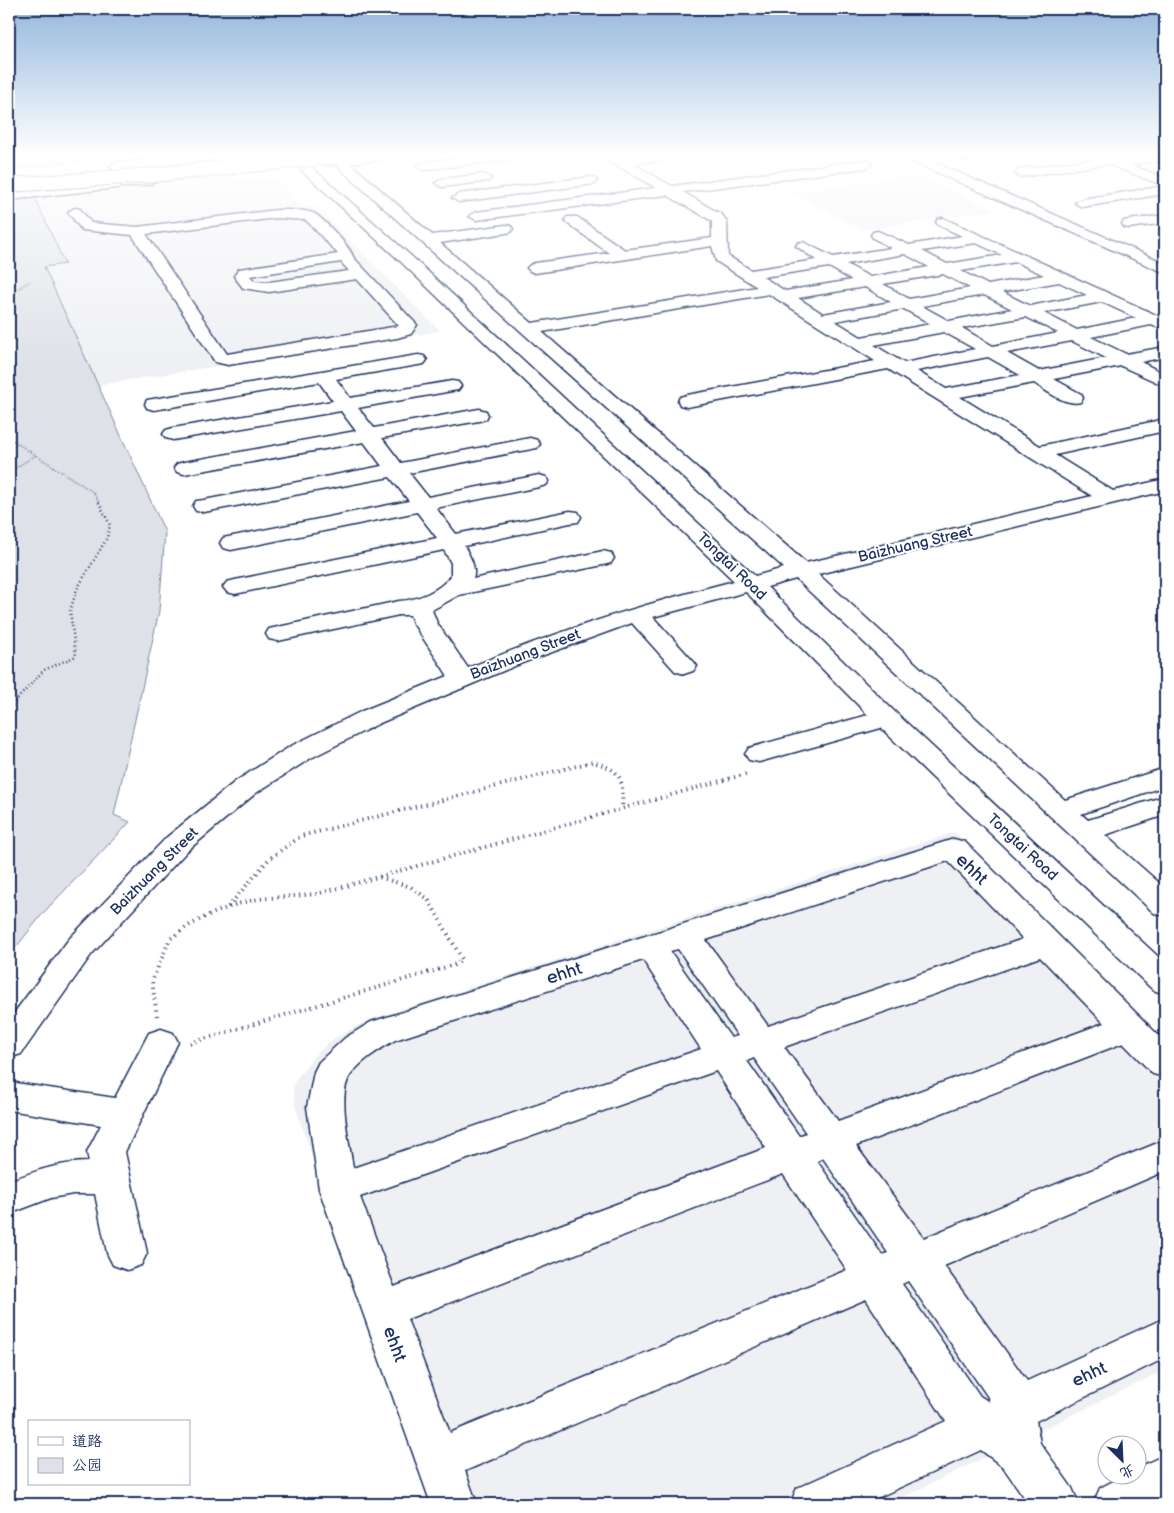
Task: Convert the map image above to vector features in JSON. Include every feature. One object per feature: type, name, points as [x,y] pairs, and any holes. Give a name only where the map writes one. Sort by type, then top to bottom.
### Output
[{"type":"main road","points":[[87,227],[137,231],[172,227]]},
{"type":"main road","points":[[137,231],[221,358],[228,360],[405,330],[409,325],[357,265],[320,227]]},
{"type":"main road","name":"Tongtai Road","points":[[364,227],[396,259],[751,584],[886,718],[1165,982]]},
{"type":"main road","points":[[413,227],[802,571],[1060,811],[1165,905]]},
{"type":"main road","points":[[427,240],[524,227]]},
{"type":"main road","points":[[576,227],[622,256]]},
{"type":"main road","points":[[720,227],[719,251],[721,258],[1110,498]]},
{"type":"main road","points":[[953,227],[1159,323]]},
{"type":"main road","points":[[1071,227],[1165,268]]},
{"type":"main road","points":[[878,235],[1165,381]]},
{"type":"main road","points":[[749,275],[978,238]]},
{"type":"main road","points":[[535,268],[719,241]]},
{"type":"main road","points":[[803,246],[1074,398]]},
{"type":"main road","points":[[1142,258],[1165,254]]},
{"type":"main road","points":[[528,329],[868,282],[1018,257]]},
{"type":"main road","points":[[357,265],[257,287],[249,285],[242,276],[244,272],[253,270],[357,265]]},
{"type":"main road","points":[[821,320],[1061,277]]},
{"type":"main road","points":[[858,343],[1104,297]]},
{"type":"main road","points":[[687,401],[991,351],[1075,335],[1159,323]]},
{"type":"main road","points":[[944,396],[1165,352]]},
{"type":"main road","points":[[154,404],[418,360]]},
{"type":"main road","points":[[324,376],[451,542],[462,563],[462,577],[453,589]]},
{"type":"main road","points":[[173,434],[452,386]]},
{"type":"main road","points":[[184,468],[479,415]]},
{"type":"main road","points":[[1037,453],[1165,425]]},
{"type":"main road","points":[[204,506],[530,444]]},
{"type":"main road","points":[[232,542],[539,481]]},
{"type":"main road","name":"Baizhuang Street","points":[[9,1045],[80,946],[177,844],[246,787],[301,752],[371,716],[462,678],[596,627],[637,614],[802,571],[1164,486]]},
{"type":"main road","points":[[235,587],[570,517]]},
{"type":"main road","points":[[278,634],[399,608],[419,607],[453,589],[476,586],[603,558]]},
{"type":"main road","points":[[419,607],[425,623],[462,678]]},
{"type":"main road","points":[[637,614],[684,666]]},
{"type":"main road","points":[[759,754],[886,718]]},
{"type":"main road","points":[[1060,811],[1165,777]]},
{"type":"main road","points":[[1083,832],[1165,805]]},
{"type":"main road","name":"ehht","points":[[454,1504],[338,1189],[325,1107],[332,1072],[357,1047],[383,1031],[954,850],[1165,1064]]},
{"type":"main road","points":[[685,935],[1009,1390],[1005,1429]]},
{"type":"main road","points":[[338,1189],[1045,943]]},
{"type":"main road","points":[[650,946],[965,1411],[1005,1429],[1056,1504]]},
{"type":"main road","points":[[382,1310],[1128,1027]]},
{"type":"main road","points":[[127,1253],[106,1152],[158,1048]]},
{"type":"main road","points":[[9,1096],[125,1114]]},
{"type":"main road","points":[[438,1460],[1165,1155]]},
{"type":"main road","points":[[9,1198],[47,1183],[73,1178],[112,1178]]},
{"type":"main road","name":"ehht","points":[[814,1504],[1005,1429],[1165,1337]]},
{"type":"main road","points":[[1116,1504],[1165,1478]]},
{"type":"path","points":[[9,295],[30,281]]},
{"type":"path","points":[[9,438],[93,492],[110,525],[107,538],[77,588],[70,611],[76,656],[44,670],[9,708]]},
{"type":"path","points":[[9,472],[36,456]]},
{"type":"path","points":[[379,877],[411,887],[428,898],[462,959],[457,964],[158,1048],[152,982],[170,939],[188,926],[227,908],[258,899],[317,894],[756,772],[779,762],[788,746]]},
{"type":"path","points":[[227,908],[260,867],[281,848],[301,836],[592,762],[609,765],[619,775],[624,788],[622,809]]},
{"type":"shaded area","points":[[48,227],[336,227],[440,331],[98,385],[44,267],[65,264]]},
{"type":"shaded area","points":[[856,227],[884,227],[862,230]]},
{"type":"shaded area","points":[[955,832],[1165,1044],[1165,1370],[889,1504],[433,1504],[295,1106],[293,1086],[315,1055],[333,1039],[366,1021]]},
{"type":"green space","points":[[9,227],[48,227],[65,264],[44,267],[165,532],[159,611],[114,815],[130,822],[44,912],[9,956]]}]
